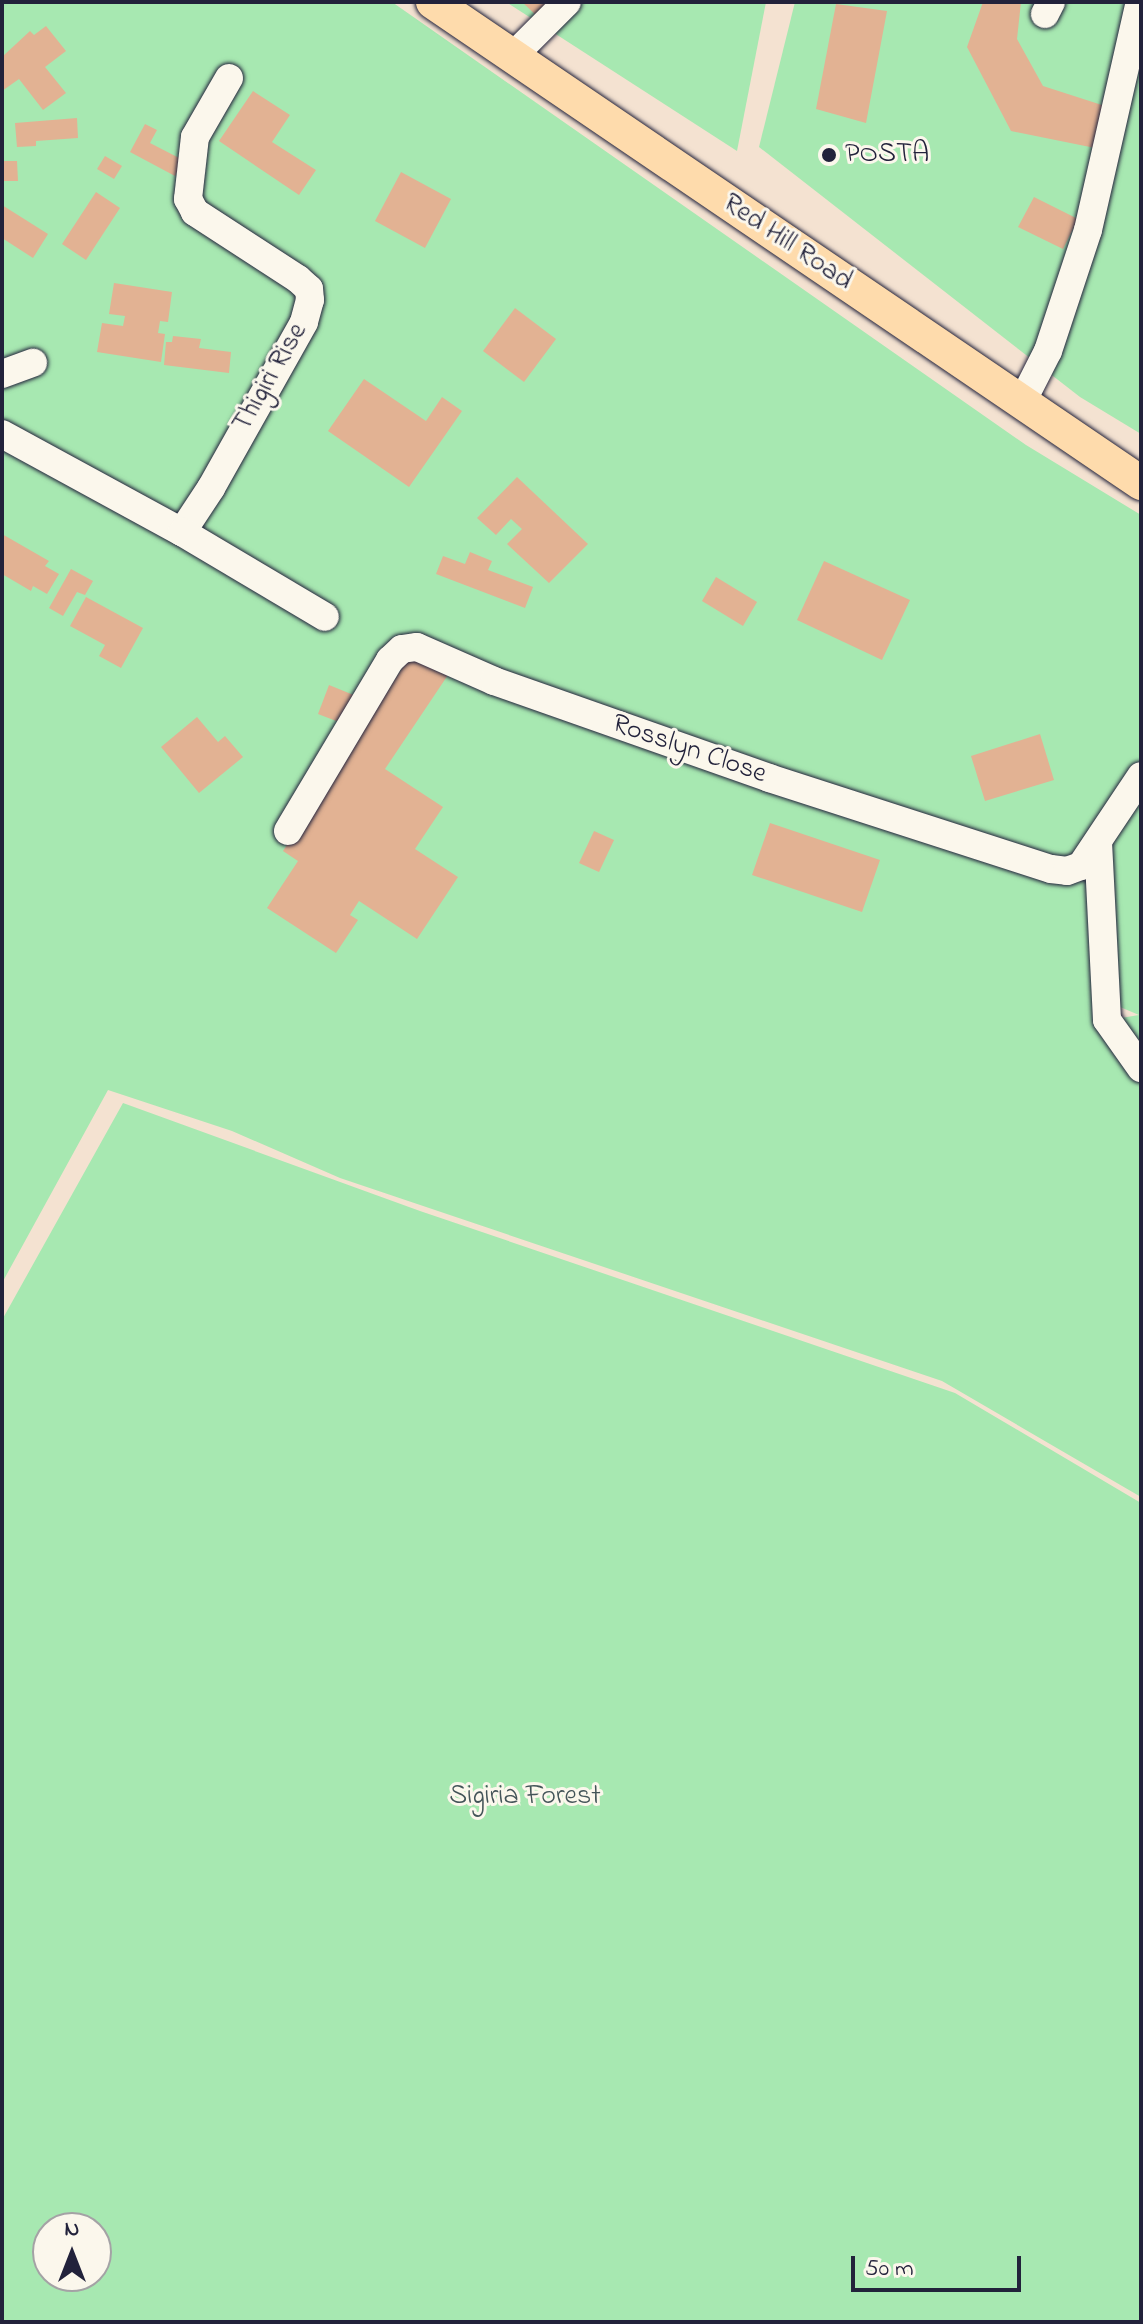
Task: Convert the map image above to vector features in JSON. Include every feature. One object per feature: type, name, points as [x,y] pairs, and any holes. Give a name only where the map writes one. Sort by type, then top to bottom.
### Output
[{"type":"main road","name":"Red Hill Road","points":[[433,2],[1141,483]]},
{"type":"street","points":[[513,56],[567,2]]},
{"type":"street","points":[[1022,402],[1048,351],[1088,230],[1140,2]]},
{"type":"street","name":"Thigiri Rise","points":[[182,532],[211,488],[309,311],[309,289],[195,212],[188,199],[195,137],[229,78]]},
{"type":"street","points":[[2,374],[33,363]]},
{"type":"street","points":[[2,434],[182,532],[325,617]]},
{"type":"street","name":"Rosslyn Close","points":[[288,831],[390,660],[402,649],[417,647],[494,681],[769,778],[1051,869],[1067,871],[1081,866],[1141,776]]},
{"type":"street","points":[[1098,842],[1107,1020],[1141,1068]]},
{"type":"green space","points":[[2,2],[392,2],[1026,445],[1141,515],[1141,1497],[942,1381],[340,1178],[232,1131],[108,1090],[2,1283]],"holes":[[[1120,993],[1120,1007],[1139,1015],[1103,1021],[1103,996]]]},
{"type":"green space","points":[[506,2],[766,2],[737,151]]},
{"type":"green space","points":[[795,2],[1141,2],[1141,434],[1080,397],[759,147]]},
{"type":"green space","name":"Sigiria Forest","points":[[123,1103],[420,1211],[955,1393],[1141,1503],[1141,2322],[2,2322],[2,1320]]},
{"type":"building","points":[[522,2],[553,2],[539,18]]},
{"type":"building","points":[[983,2],[1021,2],[1017,39],[1043,86],[1105,106],[1095,148],[1011,131],[967,47]]},
{"type":"building","points":[[836,4],[887,11],[866,123],[816,109]]},
{"type":"building","points":[[46,26],[66,51],[45,67],[66,93],[43,110],[19,79],[2,91],[2,57],[30,31],[34,35]]},
{"type":"building","points":[[253,91],[290,115],[272,142],[316,170],[299,195],[219,141]]},
{"type":"building","points":[[77,118],[78,138],[36,141],[36,146],[17,147],[15,123]]},
{"type":"building","points":[[145,124],[157,130],[150,143],[183,160],[175,176],[130,152]]},
{"type":"building","points":[[105,156],[122,166],[114,179],[97,169]]},
{"type":"building","points":[[2,161],[17,161],[18,181],[2,181]]},
{"type":"building","points":[[401,172],[451,199],[425,248],[375,221]]},
{"type":"building","points":[[96,192],[120,208],[86,260],[62,244]]},
{"type":"building","points":[[1034,197],[1078,219],[1063,249],[1018,227]]},
{"type":"building","points":[[2,205],[48,234],[33,258],[2,238]]},
{"type":"building","points":[[114,283],[172,292],[168,322],[160,321],[158,333],[165,334],[161,362],[97,352],[102,323],[123,326],[125,316],[109,314]]},
{"type":"building","points":[[515,308],[556,339],[524,382],[483,351]]},
{"type":"building","points":[[173,336],[201,339],[199,348],[231,352],[229,373],[164,365],[166,342],[172,342]]},
{"type":"building","points":[[364,379],[426,421],[442,397],[462,411],[409,487],[328,431]]},
{"type":"building","points":[[517,477],[588,544],[549,583],[507,544],[522,529],[511,519],[496,535],[477,518]]},
{"type":"building","points":[[2,534],[49,561],[45,566],[59,574],[47,594],[33,586],[31,591],[2,574]]},
{"type":"building","points":[[470,552],[492,561],[488,570],[533,587],[525,608],[436,574],[443,556],[465,564]]},
{"type":"building","points":[[824,561],[910,600],[882,660],[797,620]]},
{"type":"building","points":[[71,569],[93,581],[85,595],[77,592],[63,616],[49,608]]},
{"type":"building","points":[[716,577],[757,602],[743,626],[702,601]]},
{"type":"building","points":[[86,597],[143,628],[121,668],[99,656],[105,645],[70,626]]},
{"type":"building","points":[[414,650],[450,672],[385,769],[443,807],[415,849],[458,877],[417,939],[359,901],[350,915],[358,920],[336,953],[267,908],[298,861],[283,851]]},
{"type":"building","points":[[329,685],[356,696],[344,724],[318,714]]},
{"type":"building","points":[[197,717],[218,742],[225,736],[243,757],[199,793],[161,747]]},
{"type":"building","points":[[1040,734],[1054,780],[985,801],[971,756]]},
{"type":"building","points":[[770,823],[880,860],[862,912],[752,875]]},
{"type":"building","points":[[594,831],[614,840],[599,872],[579,863]]},
{"type":"place","name":"POSTA","points":[[829,155]]}]
